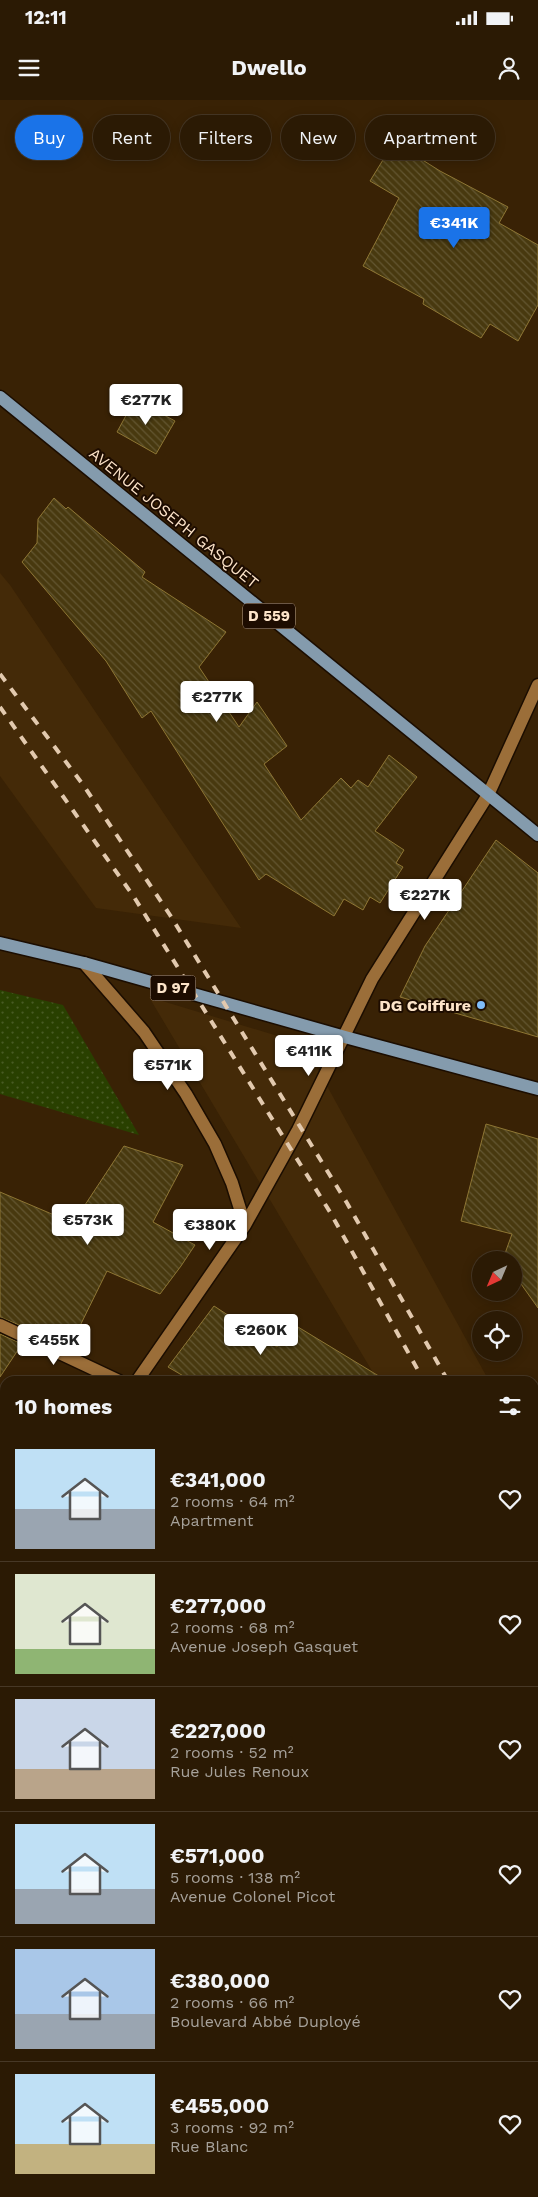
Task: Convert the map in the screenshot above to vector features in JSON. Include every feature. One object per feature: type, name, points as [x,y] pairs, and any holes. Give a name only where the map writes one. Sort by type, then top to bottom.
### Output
[{"type":"main road","name":"AVENUE JOSEPH GASQUET","points":[[0,397],[538,835]]},
{"type":"main road","name":"D 97","points":[[0,943],[84,963],[345,1037],[538,1089]]},
{"type":"street","points":[[141,1376],[244,1225],[298,1130],[372,979],[488,795],[538,685]]},
{"type":"street","points":[[84,963],[144,1032],[186,1094],[215,1144],[232,1183],[244,1225]]},
{"type":"street","points":[[0,1325],[108,1376]]},
{"type":"shaded area","points":[[0,573],[10,585],[241,928],[96,908],[0,776]]},
{"type":"shaded area","points":[[149,997],[304,1044],[472,1350],[472,1361],[478,1361],[486,1376],[375,1376]]},
{"type":"green space","points":[[0,990],[63,1005],[139,1135],[0,1094]]},
{"type":"building","points":[[383,160],[423,160],[508,207],[499,223],[538,245],[538,305],[518,341],[490,324],[481,338],[423,304],[424,299],[363,266],[399,198],[370,181]]},
{"type":"building","points":[[135,399],[175,421],[156,454],[117,432]]},
{"type":"building","points":[[54,498],[66,509],[68,507],[145,572],[142,577],[226,632],[199,667],[239,727],[257,702],[287,746],[264,764],[301,820],[341,778],[351,788],[358,780],[368,787],[389,755],[417,777],[375,831],[404,850],[396,863],[403,867],[380,903],[370,897],[363,910],[344,899],[334,916],[266,874],[259,880],[151,711],[142,718],[106,661],[22,562],[37,543],[38,519]]},
{"type":"building","points":[[496,840],[538,873],[538,1037],[400,997],[425,946]]},
{"type":"building","points":[[486,1124],[538,1139],[538,1308],[522,1285],[522,1251],[506,1251],[512,1234],[461,1221]]},
{"type":"building","points":[[124,1146],[183,1165],[153,1222],[195,1245],[181,1266],[160,1294],[107,1271],[72,1342],[35,1324],[31,1330],[0,1317],[0,1192],[73,1223]]},
{"type":"building","points":[[214,1306],[277,1347],[293,1324],[379,1376],[183,1376],[168,1367]]},
{"type":"building","points":[[0,1334],[22,1344],[0,1376]]},
{"type":"railway","points":[[0,674],[84,786],[170,915],[347,1203],[445,1376]]},
{"type":"railway","points":[[0,707],[134,897],[330,1212],[421,1376]]},
{"type":"place","name":"DG Coiffure","points":[[481,1005]]}]
